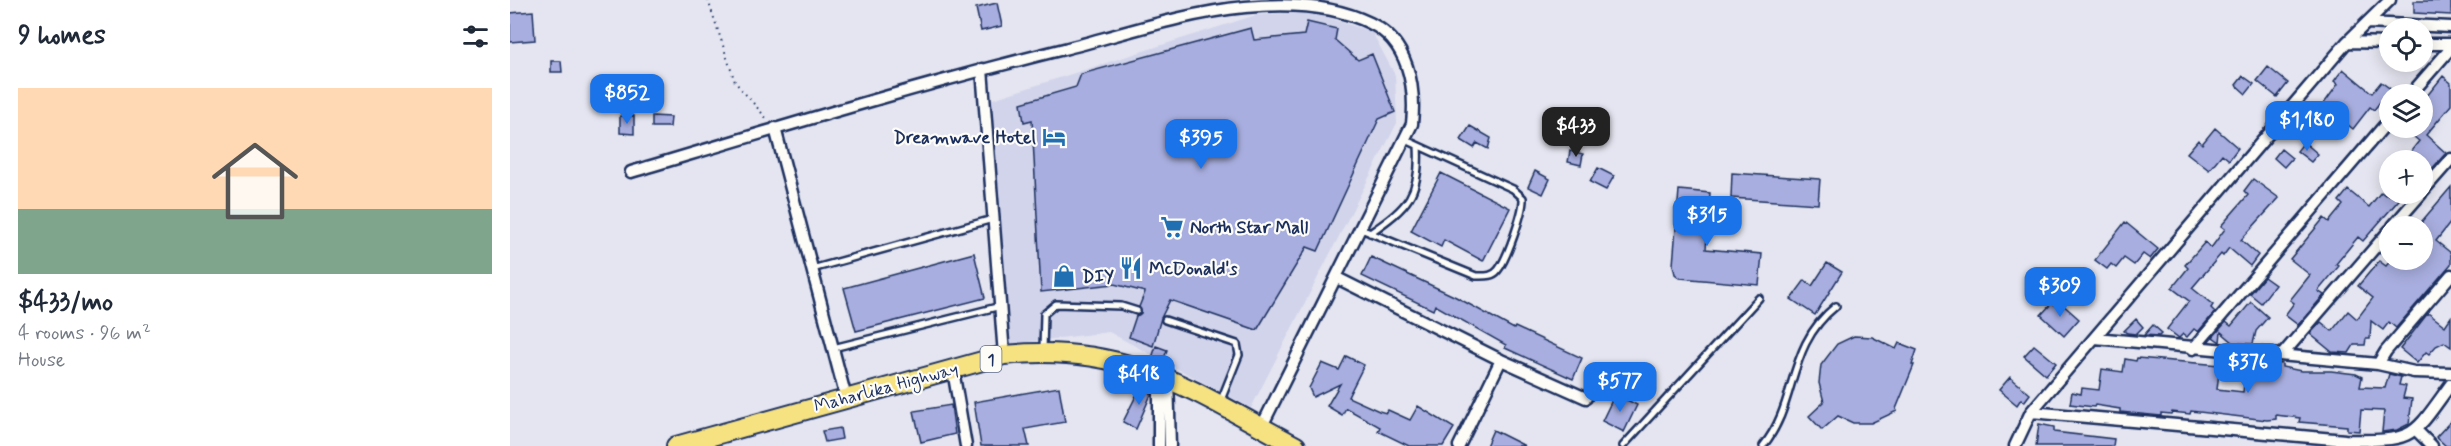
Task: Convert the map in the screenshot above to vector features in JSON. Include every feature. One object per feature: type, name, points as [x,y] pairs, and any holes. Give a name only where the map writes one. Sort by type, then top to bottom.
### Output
[{"type":"highway","name":"Maharlika Highway","points":[[676,446],[1004,355],[1043,352],[1086,354],[1130,363],[1164,375],[1296,446]]},
{"type":"street","points":[[2015,446],[2031,412],[2347,42],[2390,0]]},
{"type":"street","points":[[631,172],[982,69],[1196,15],[1244,7],[1312,7],[1371,23],[1385,32],[1406,61],[1415,100],[1412,124],[1366,231],[1337,278],[1261,428]]},
{"type":"street","points":[[2367,23],[2451,27]]},
{"type":"street","points":[[2347,42],[2379,43]]},
{"type":"street","points":[[2433,45],[2451,46]]},
{"type":"street","points":[[2419,84],[2451,46]]},
{"type":"street","points":[[982,69],[1004,355]]},
{"type":"street","points":[[775,129],[846,398]]},
{"type":"street","points":[[2193,349],[2379,132]]},
{"type":"street","points":[[2433,180],[2451,159]]},
{"type":"street","points":[[2402,216],[2412,204]]},
{"type":"street","points":[[2282,355],[2379,244]]},
{"type":"street","points":[[2378,364],[2386,351],[2451,275]]},
{"type":"street","points":[[1337,278],[1501,360],[1586,398]]},
{"type":"street","points":[[2095,338],[2193,349],[2378,364],[2414,372],[2451,373]]},
{"type":"street","points":[[1459,446],[1501,360]]},
{"type":"street","points":[[953,369],[966,446]]},
{"type":"street","points":[[1159,446],[1164,375]]},
{"type":"street","points":[[1164,375],[1170,446]]},
{"type":"street","points":[[2031,412],[2345,443],[2397,440],[2417,431],[2451,384]]},
{"type":"street","points":[[2417,431],[2432,446]]},
{"type":"lane","points":[[1366,231],[1476,276],[1490,276],[1498,270],[1524,210],[1523,198],[1513,189],[1406,140]]},
{"type":"lane","points":[[1366,231],[1405,206],[1417,188],[1420,171],[1418,146]]},
{"type":"lane","points":[[812,269],[994,219]]},
{"type":"lane","points":[[1623,446],[1759,298]]},
{"type":"lane","points":[[1043,352],[1044,314],[1056,304],[1121,306],[1137,311]]},
{"type":"lane","points":[[833,348],[1001,306]]},
{"type":"lane","points":[[1762,446],[1780,420],[1796,360],[1809,335],[1836,306]]},
{"type":"lane","points":[[1165,320],[1237,344],[1239,355],[1219,405]]},
{"type":"path","points":[[708,0],[735,82],[775,129]]},
{"type":"shaded area","name":"North Star Mall","points":[[1311,12],[1372,32],[1395,75],[1397,123],[1251,408],[1109,332],[1011,344],[990,100],[1256,15]]},
{"type":"building","points":[[2414,1],[2451,1],[2451,15],[2414,13]]},
{"type":"building","points":[[997,3],[1002,26],[981,31],[976,8]]},
{"type":"building","points":[[533,11],[535,40],[510,42],[510,13]]},
{"type":"building","name":"North Star Mall","points":[[1307,22],[1337,29],[1335,40],[1358,60],[1372,54],[1395,112],[1379,119],[1318,251],[1307,247],[1257,330],[1170,300],[1161,318],[1153,346],[1129,337],[1136,316],[1141,313],[1139,307],[1145,292],[1114,284],[1041,292],[1032,120],[1024,122],[1021,103],[1076,87],[1081,74],[1251,28],[1254,40],[1304,35]]},
{"type":"building","points":[[551,61],[561,61],[562,72],[551,72]]},
{"type":"building","points":[[2268,67],[2288,83],[2277,97],[2257,81]]},
{"type":"building","points":[[2343,69],[2372,93],[2379,84],[2379,104],[2374,110],[2370,107],[2353,129],[2342,120],[2333,131],[2315,116],[2338,84],[2334,81]]},
{"type":"building","points":[[2243,76],[2254,84],[2246,94],[2236,85]]},
{"type":"building","points":[[2443,76],[2451,83],[2451,105],[2433,127],[2433,88]]},
{"type":"building","points":[[620,116],[634,116],[634,134],[620,133]]},
{"type":"building","points":[[652,116],[671,117],[670,127],[652,127]]},
{"type":"building","points":[[1470,126],[1491,138],[1488,149],[1477,143],[1474,148],[1461,140]]},
{"type":"building","points":[[2215,128],[2238,148],[2229,160],[2222,154],[2209,170],[2187,153],[2198,140],[2202,144]]},
{"type":"building","points":[[2415,138],[2429,138],[2446,153],[2433,168],[2433,150],[2412,150],[2419,141]]},
{"type":"building","points":[[2304,142],[2318,154],[2311,162],[2297,151]]},
{"type":"building","points":[[2281,149],[2292,158],[2284,167],[2274,158]]},
{"type":"building","points":[[1570,151],[1583,154],[1581,165],[1568,162]]},
{"type":"building","points":[[1598,168],[1614,176],[1606,190],[1590,182]]},
{"type":"building","points":[[1535,171],[1550,179],[1543,194],[1528,187]]},
{"type":"building","points":[[1441,173],[1510,208],[1483,261],[1444,240],[1441,247],[1411,231]]},
{"type":"building","points":[[1732,173],[1820,179],[1818,204],[1731,198]]},
{"type":"building","points":[[2253,179],[2279,198],[2241,240],[2258,255],[2250,266],[2229,248],[2223,256],[2221,254],[2192,288],[2213,305],[2211,308],[2215,312],[2198,332],[2194,329],[2187,337],[2183,334],[2179,338],[2167,329],[2189,301],[2172,288],[2188,268],[2185,265],[2205,242],[2211,248],[2225,229],[2221,226],[2248,195],[2244,191]]},
{"type":"building","points":[[2451,187],[2451,222],[2436,241],[2451,253],[2451,264],[2396,328],[2389,322],[2383,330],[2371,321],[2370,339],[2366,339],[2365,345],[2354,345],[2349,353],[2332,352],[2310,334],[2321,322],[2332,331],[2348,311],[2357,319],[2373,298],[2358,286],[2379,261],[2379,270],[2433,270],[2433,216],[2426,216]]},
{"type":"building","points":[[1679,190],[1710,193],[1706,249],[1762,254],[1759,285],[1680,278],[1675,274],[1673,265]]},
{"type":"building","points":[[2348,190],[2369,207],[2379,194],[2379,204],[2395,204],[2385,216],[2379,216],[2379,223],[2363,241],[2358,237],[2336,264],[2339,266],[2318,291],[2324,295],[2298,325],[2285,315],[2294,303],[2290,300],[2310,275],[2290,259],[2324,218],[2329,222],[2343,205],[2339,201]]},
{"type":"building","points":[[2125,222],[2158,249],[2150,259],[2143,254],[2134,265],[2124,258],[2116,268],[2111,264],[2107,269],[2095,260]]},
{"type":"building","points":[[974,253],[985,298],[856,331],[844,288]]},
{"type":"building","points":[[1371,257],[1456,297],[1514,329],[1515,327],[1582,358],[1573,379],[1505,348],[1506,345],[1435,305],[1433,310],[1362,276]]},
{"type":"building","points":[[1827,263],[1842,272],[1815,315],[1791,299],[1805,280],[1812,286]]},
{"type":"building","points":[[2264,277],[2275,285],[2261,303],[2250,294]]},
{"type":"building","points":[[2251,302],[2268,317],[2256,331],[2253,344],[2234,343],[2221,332],[2220,342],[2213,337],[2226,322],[2231,326]]},
{"type":"building","points":[[2052,303],[2057,307],[2061,303],[2079,319],[2064,336],[2041,315]]},
{"type":"building","points":[[2428,313],[2445,326],[2451,317],[2451,347],[2444,342],[2436,346],[2429,354],[2426,352],[2417,363],[2400,349]]},
{"type":"building","points":[[2136,319],[2143,327],[2136,334],[2124,331]]},
{"type":"building","points":[[2153,325],[2162,333],[2159,336],[2144,335]]},
{"type":"building","points":[[1854,336],[1872,337],[1896,349],[1899,343],[1917,350],[1912,365],[1914,365],[1897,411],[1871,423],[1853,423],[1838,416],[1822,430],[1809,416],[1824,402],[1819,383],[1821,365],[1837,344]]},
{"type":"building","points":[[2034,345],[2056,363],[2046,375],[2024,356]]},
{"type":"building","points":[[1156,346],[1167,350],[1162,364],[1151,361]]},
{"type":"building","points":[[1346,356],[1364,365],[1348,397],[1379,411],[1386,413],[1388,410],[1410,420],[1418,406],[1454,428],[1443,446],[1409,446],[1378,431],[1380,427],[1346,408],[1342,415],[1327,406],[1340,384],[1313,397],[1309,388],[1322,363],[1339,370]]},
{"type":"building","points":[[2137,358],[2220,365],[2217,389],[2243,392],[2246,368],[2261,370],[2253,360],[2282,364],[2282,367],[2301,371],[2356,374],[2362,377],[2360,387],[2385,388],[2389,374],[2401,377],[2399,385],[2406,386],[2403,398],[2412,399],[2409,424],[2397,430],[2382,432],[2384,411],[2361,410],[2359,431],[2347,430],[2347,426],[2299,422],[2300,418],[2276,415],[2276,419],[2267,420],[2191,411],[2190,414],[2161,413],[2161,416],[2120,412],[2120,409],[2095,405],[2094,407],[2070,404],[2072,392],[2081,394],[2082,388],[2099,390],[2102,369],[2123,372],[2125,359],[2136,361]]},
{"type":"building","points":[[2010,377],[2030,394],[2024,402],[2021,399],[2017,405],[1999,390]]},
{"type":"building","points":[[1143,382],[1152,385],[1152,392],[1136,429],[1123,422]]},
{"type":"building","points":[[1059,387],[1065,422],[1025,429],[1029,446],[981,446],[974,402]]},
{"type":"building","points":[[1615,394],[1637,405],[1624,432],[1602,421]]},
{"type":"building","points":[[951,405],[955,434],[921,442],[914,411]]},
{"type":"building","points":[[2451,421],[2451,446],[2446,446],[2436,437]]},
{"type":"building","points":[[2039,424],[2054,427],[2054,432],[2114,439],[2113,446],[2036,446]]},
{"type":"building","points":[[840,428],[842,439],[825,442],[822,431]]},
{"type":"building","points":[[1493,430],[1525,446],[1486,446]]},
{"type":"place","name":"Dreamwave Hotel","points":[[1054,137]]},
{"type":"place","name":"North Star Mall","points":[[1172,227]]},
{"type":"place","name":"McDonald's","points":[[1131,268]]},
{"type":"place","name":"DIY","points":[[1064,276]]}]
